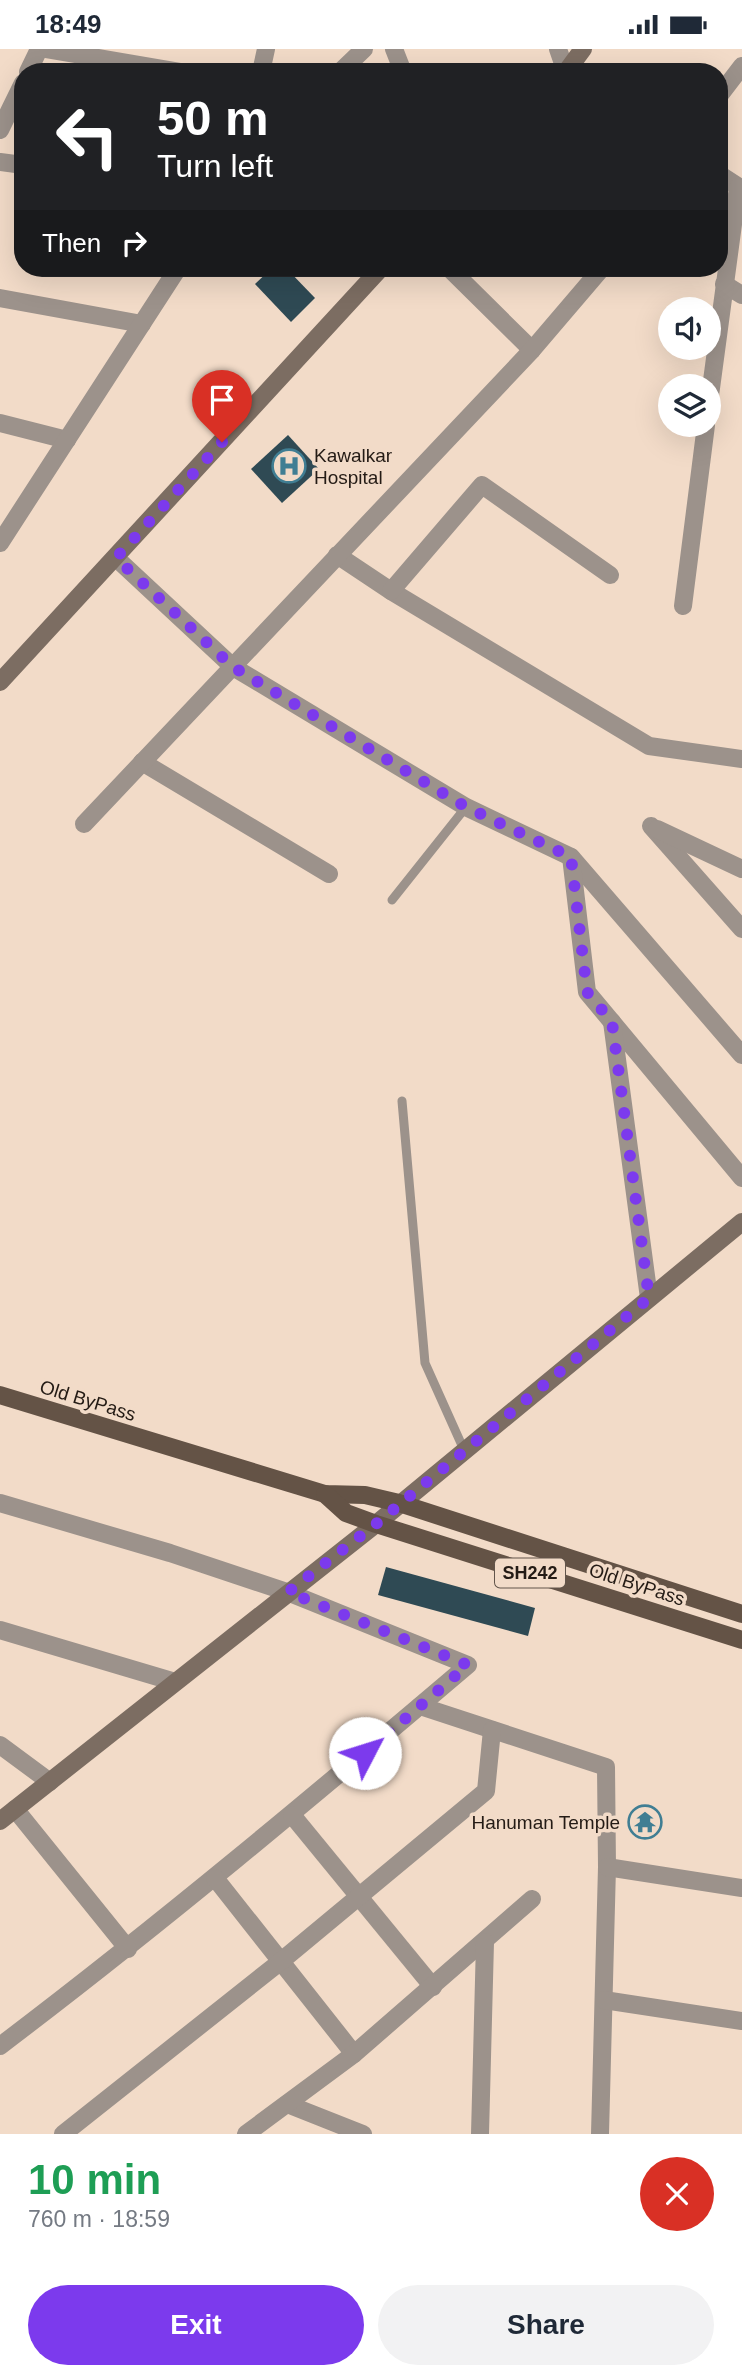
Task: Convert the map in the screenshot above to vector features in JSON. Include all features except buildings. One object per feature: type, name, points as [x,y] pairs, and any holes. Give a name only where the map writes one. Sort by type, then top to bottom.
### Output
[{"type":"main road","points":[[0,682],[373,277]]},
{"type":"main road","points":[[0,1821],[376,1524],[742,1222]]},
{"type":"main road","name":"Old ByPass","points":[[0,1395],[325,1494],[365,1495],[400,1503],[742,1614]]},
{"type":"main road","name":"Old ByPass","points":[[325,1494],[346,1513],[376,1524],[742,1640]]},
{"type":"street","points":[[42,49],[127,63]]},
{"type":"street","points":[[349,63],[364,49]]},
{"type":"street","points":[[728,84],[742,66]]},
{"type":"street","points":[[0,130],[14,101]]},
{"type":"street","points":[[728,260],[740,188]]},
{"type":"street","points":[[0,543],[172,277]]},
{"type":"street","points":[[458,277],[532,350]]},
{"type":"street","points":[[84,824],[532,350],[594,277]]},
{"type":"street","points":[[713,374],[725,277]]},
{"type":"street","points":[[724,284],[742,295]]},
{"type":"street","points":[[0,298],[142,324]]},
{"type":"street","points":[[0,423],[67,440]]},
{"type":"street","points":[[683,606],[704,437]]},
{"type":"street","points":[[391,591],[482,485],[610,575]]},
{"type":"street","points":[[337,555],[391,591],[649,746],[742,759]]},
{"type":"street","points":[[116,558],[233,667],[466,807],[571,857],[742,1055]]},
{"type":"street","points":[[142,762],[328,874]]},
{"type":"street","points":[[742,869],[650,826],[742,929]]},
{"type":"street","points":[[571,857],[587,992],[742,1178]]},
{"type":"street","points":[[612,1022],[649,1298]]},
{"type":"street","points":[[0,1503],[170,1553],[288,1592],[468,1665],[292,1815],[128,1949],[0,2046]]},
{"type":"street","points":[[0,1630],[175,1682]]},
{"type":"street","points":[[420,1706],[606,1767],[607,1867],[600,2134]]},
{"type":"street","points":[[63,2134],[280,1962],[486,1791],[492,1730]]},
{"type":"street","points":[[0,1745],[50,1782]]},
{"type":"street","points":[[16,1809],[128,1949]]},
{"type":"street","points":[[292,1815],[433,1987]]},
{"type":"street","points":[[607,1867],[742,1888]]},
{"type":"street","points":[[215,1878],[354,2054]]},
{"type":"street","points":[[246,2134],[354,2054],[532,1899]]},
{"type":"street","points":[[480,2134],[485,1942]]},
{"type":"street","points":[[604,2000],[742,2021]]},
{"type":"street","points":[[287,2104],[363,2134]]},
{"type":"lane","points":[[393,900],[466,807]]},
{"type":"lane","points":[[402,1101],[425,1363],[464,1450]]},
{"type":"place","name":"Kawalkar Hospital","points":[[289,466]]},
{"type":"place","name":"Hanuman Temple","points":[[645,1822]]},
{"type":"route","points":[[222,442],[116,558],[233,667],[466,807],[571,857],[587,992],[612,1022],[649,1298],[376,1524],[288,1592],[468,1665],[365,1753]]}]
